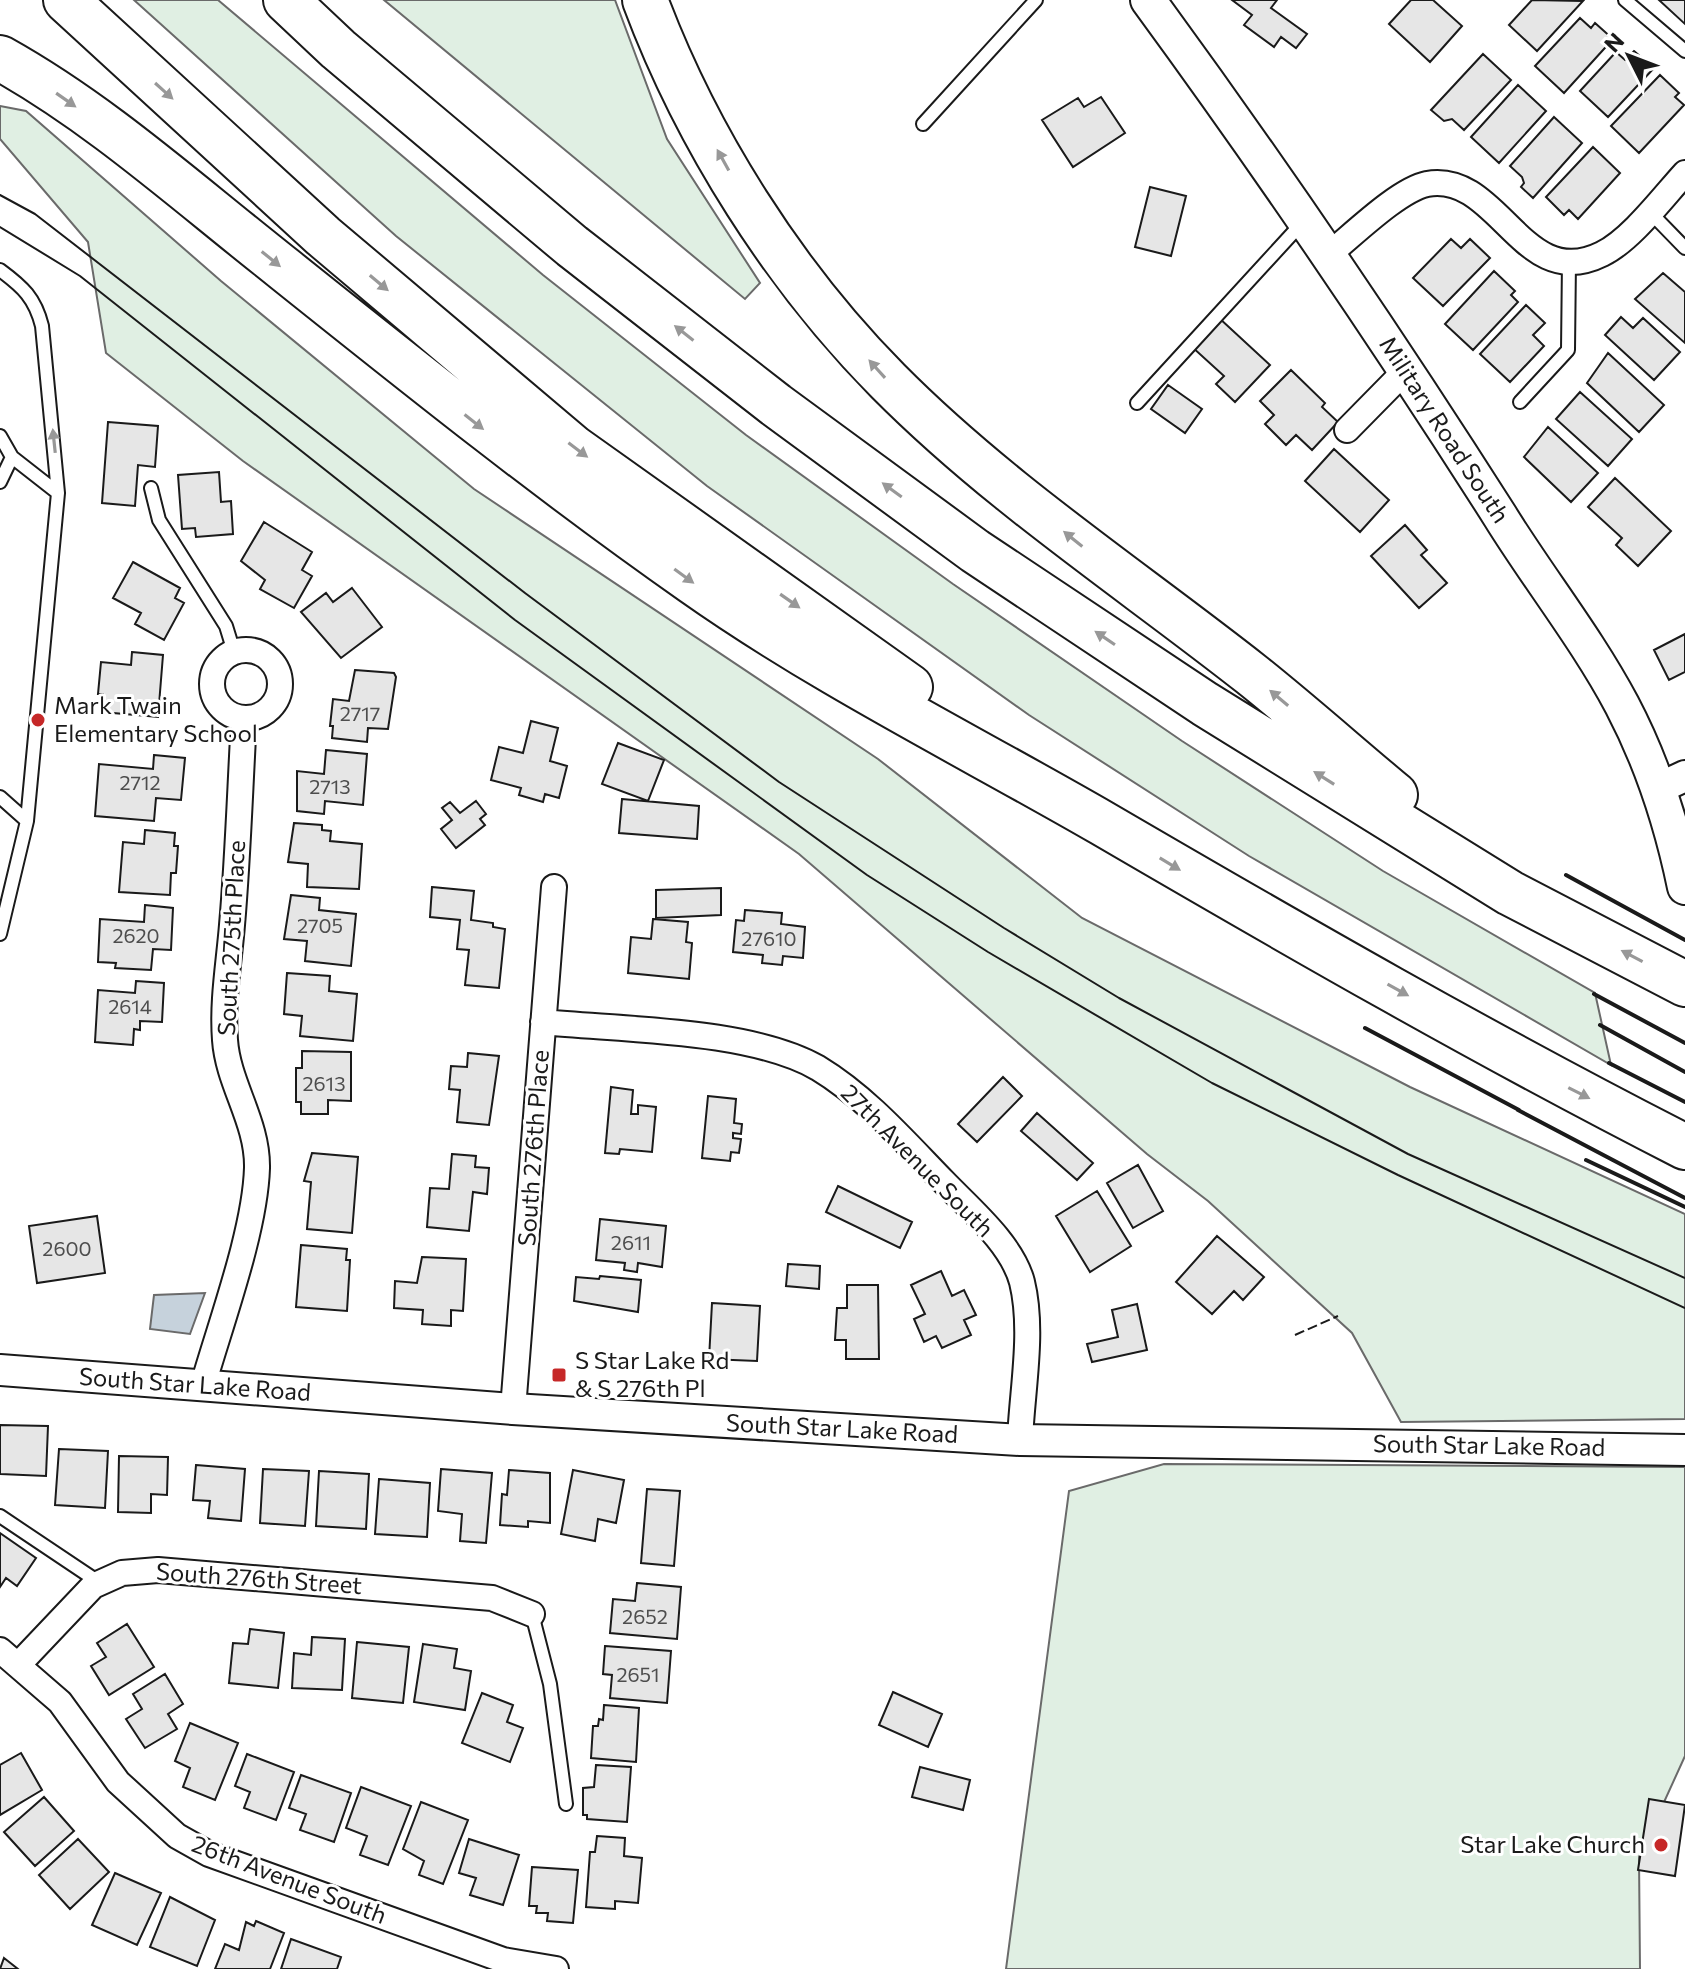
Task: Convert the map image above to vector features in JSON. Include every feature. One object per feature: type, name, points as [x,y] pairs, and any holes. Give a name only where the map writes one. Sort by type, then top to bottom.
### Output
[{"type":"highway","points":[[66,0],[323,236],[574,448],[1103,824]]},
{"type":"highway","points":[[286,0],[338,49],[572,246],[776,405],[975,551],[1205,704],[1510,893],[1685,984]]},
{"type":"highway","points":[[645,0],[697,113],[735,182],[824,308],[888,381],[997,478],[1150,600],[1251,674],[1510,893]]},
{"type":"highway","points":[[0,58],[33,76],[123,140],[478,425],[698,586],[812,660],[1537,1071],[1685,1147]]},
{"type":"main road","name":"Military Road South","points":[[1148,0],[1407,369],[1672,782],[1685,887]]},
{"type":"street","points":[[1328,255],[1407,193],[1426,184],[1450,184],[1471,192],[1539,255],[1569,261],[1602,255],[1685,173]]},
{"type":"street","points":[[1347,430],[1407,369]]},
{"type":"street","points":[[234,652],[261,653],[279,673],[281,686],[269,710],[244,719],[220,707],[211,683],[223,659],[234,652]]},
{"type":"street","name":"South 275th Place","points":[[203,1385],[251,1211],[257,1167],[252,1131],[228,1067],[225,1039],[224,991],[232,925],[244,719]]},
{"type":"street","name":"South 276th Place","points":[[513,1409],[554,887]]},
{"type":"street","name":"27th Avenue South","points":[[543,1022],[758,1046],[816,1068],[880,1117],[971,1210],[1006,1251],[1021,1278],[1027,1308],[1020,1440]]},
{"type":"street","name":"South Star Lake Road","points":[[0,1370],[513,1409],[1020,1440],[1685,1450]]},
{"type":"street","name":"South 276th Street","points":[[10,1657],[100,1583],[122,1573],[158,1570],[492,1598],[532,1614]]},
{"type":"street","name":"26th Avenue South","points":[[10,1657],[60,1702],[118,1782],[159,1821],[198,1848],[503,1960],[556,1969]]},
{"type":"lane","points":[[923,124],[1036,0]]},
{"type":"lane","points":[[1625,0],[1685,51]]},
{"type":"lane","points":[[1649,211],[1685,248]]},
{"type":"lane","points":[[1137,403],[1304,221]]},
{"type":"lane","points":[[1520,402],[1568,350],[1569,261]]},
{"type":"lane","points":[[0,270],[26,289],[37,305],[42,326],[58,493],[27,821],[0,934]]},
{"type":"lane","points":[[0,436],[12,457],[58,493]]},
{"type":"lane","points":[[0,482],[12,457]]},
{"type":"lane","points":[[151,488],[159,520],[226,626],[234,652]]},
{"type":"lane","points":[[0,797],[27,821]]},
{"type":"lane","points":[[0,1516],[100,1583]]},
{"type":"lane","points":[[532,1614],[550,1684],[566,1804]]},
{"type":"green space","points":[[134,0],[218,0],[543,275],[746,435],[953,584],[1182,741],[1383,871],[1595,993],[1611,1065],[1249,856],[1029,715],[707,486],[396,236]]},
{"type":"green space","points":[[384,0],[615,0],[667,139],[760,283],[745,299]]},
{"type":"green space","points":[[0,106],[26,111],[221,281],[474,489],[878,759],[1082,918],[1410,1087],[1685,1214],[1685,1419],[1401,1422],[1352,1333],[1208,1201],[1147,1154],[799,854],[243,461],[106,353],[88,242],[0,139]]},
{"type":"green space","points":[[1164,1464],[1685,1467],[1685,1756],[1639,1857],[1640,1969],[1006,1969],[1069,1491]]},
{"type":"shaded area","points":[[205,1293],[190,1334],[150,1329],[154,1295]]},
{"type":"building","points":[[1232,0],[1277,0],[1271,8],[1307,34],[1296,48],[1281,37],[1274,47],[1244,25],[1252,15]]},
{"type":"building","points":[[1411,0],[1433,0],[1462,26],[1430,62],[1389,24]]},
{"type":"building","points":[[1532,0],[1583,1],[1537,51],[1509,25]]},
{"type":"building","points":[[1659,0],[1685,0],[1685,24]]},
{"type":"building","points":[[1580,18],[1591,28],[1595,23],[1613,39],[1564,93],[1535,66]]},
{"type":"building","points":[[1634,51],[1654,68],[1608,117],[1580,91],[1616,52],[1625,60]]},
{"type":"building","points":[[1483,54],[1511,80],[1464,130],[1452,119],[1444,121],[1431,110]]},
{"type":"building","points":[[1660,75],[1679,93],[1675,97],[1684,105],[1639,153],[1611,126]]},
{"type":"building","points":[[1518,85],[1546,111],[1499,163],[1471,137]]},
{"type":"building","points":[[1101,97],[1125,133],[1073,167],[1042,120],[1078,98],[1084,107]]},
{"type":"building","points":[[1554,117],[1582,143],[1533,198],[1521,187],[1524,183],[1522,177],[1510,166]]},
{"type":"building","points":[[1593,147],[1620,173],[1578,219],[1569,210],[1564,215],[1546,197]]},
{"type":"building","points":[[1150,187],[1186,196],[1171,256],[1135,247]]},
{"type":"building","points":[[1451,239],[1461,248],[1470,239],[1490,258],[1443,306],[1413,278]]},
{"type":"building","points":[[1494,271],[1515,291],[1511,295],[1518,302],[1473,350],[1445,324]]},
{"type":"building","points":[[1663,273],[1685,292],[1685,343],[1635,299]]},
{"type":"building","points":[[1526,305],[1545,323],[1533,335],[1544,346],[1510,382],[1480,354]]},
{"type":"building","points":[[1218,317],[1270,365],[1235,402],[1216,384],[1224,376],[1191,346]]},
{"type":"building","points":[[1621,317],[1633,328],[1643,318],[1680,352],[1654,380],[1605,335]]},
{"type":"building","points":[[1608,353],[1664,405],[1639,432],[1587,383]]},
{"type":"building","points":[[1291,370],[1325,403],[1322,407],[1338,422],[1312,450],[1296,435],[1286,445],[1265,424],[1274,415],[1260,401]]},
{"type":"building","points":[[1168,385],[1202,409],[1185,433],[1151,409]]},
{"type":"building","points":[[1580,392],[1632,439],[1608,466],[1556,419]]},
{"type":"building","points":[[108,422],[158,426],[155,467],[138,465],[135,506],[102,503]]},
{"type":"building","points":[[1548,427],[1598,473],[1571,502],[1524,457]]},
{"type":"building","points":[[1334,449],[1389,500],[1360,532],[1305,481]]},
{"type":"building","points":[[219,472],[221,502],[231,501],[233,534],[196,537],[195,528],[182,529],[178,475]]},
{"type":"building","points":[[1615,478],[1671,531],[1638,566],[1616,545],[1622,538],[1588,507]]},
{"type":"building","points":[[264,522],[312,552],[302,570],[312,576],[294,608],[260,589],[265,580],[241,561]]},
{"type":"building","points":[[1405,525],[1427,550],[1421,555],[1447,583],[1419,608],[1371,556]]},
{"type":"building","points":[[133,562],[180,588],[175,598],[184,603],[164,640],[135,624],[141,613],[113,598]]},
{"type":"building","points":[[352,588],[382,627],[341,658],[301,612],[326,593],[333,602]]},
{"type":"building","points":[[1685,634],[1685,672],[1669,680],[1654,650]]},
{"type":"building","points":[[132,652],[163,655],[158,717],[102,712],[103,694],[98,694],[101,662],[131,665]]},
{"type":"building","points":[[355,670],[394,673],[396,677],[388,729],[368,728],[367,742],[332,738],[333,726],[330,726],[333,699],[349,701]]},
{"type":"building","points":[[531,721],[558,728],[550,761],[567,766],[559,798],[545,794],[543,802],[519,795],[521,788],[491,780],[499,747],[523,753]]},
{"type":"building","points":[[618,743],[664,760],[648,801],[602,784]]},
{"type":"building","points":[[326,750],[367,754],[363,805],[325,801],[324,814],[297,811],[297,771],[324,774]]},
{"type":"building","points":[[154,755],[185,758],[181,800],[156,798],[154,821],[95,816],[99,764],[153,769]]},
{"type":"building","points":[[622,799],[699,806],[697,839],[619,833]]},
{"type":"building","points":[[476,801],[486,814],[480,819],[485,825],[456,848],[441,829],[452,820],[442,808],[450,802],[460,813]]},
{"type":"building","points":[[294,823],[322,825],[322,830],[331,831],[330,841],[362,844],[359,889],[307,887],[308,864],[288,862]]},
{"type":"building","points":[[145,830],[175,833],[174,846],[178,846],[176,873],[171,873],[170,895],[119,892],[123,842],[144,844]]},
{"type":"building","points":[[432,887],[474,891],[471,920],[493,923],[493,927],[505,929],[499,988],[465,985],[469,950],[457,949],[460,920],[430,917]]},
{"type":"building","points":[[721,888],[721,915],[656,918],[656,890]]},
{"type":"building","points":[[291,895],[320,898],[319,910],[356,914],[351,966],[305,961],[307,941],[284,939]]},
{"type":"building","points":[[145,905],[173,908],[171,950],[153,949],[151,970],[115,968],[116,963],[98,962],[100,919],[144,922]]},
{"type":"building","points":[[745,910],[782,913],[781,924],[805,927],[803,958],[783,956],[782,965],[762,963],[763,955],[733,952],[736,920],[744,921]]},
{"type":"building","points":[[653,919],[688,922],[686,942],[692,943],[689,979],[628,973],[631,937],[651,939]]},
{"type":"building","points":[[287,973],[330,976],[329,991],[357,994],[353,1041],[300,1036],[302,1016],[284,1014]]},
{"type":"building","points":[[136,981],[164,983],[162,1022],[140,1021],[140,1030],[134,1029],[133,1045],[95,1042],[98,990],[135,993]]},
{"type":"building","points":[[302,1051],[351,1052],[351,1101],[328,1100],[328,1114],[301,1114],[301,1102],[296,1102],[296,1068],[302,1068]]},
{"type":"building","points":[[468,1053],[499,1056],[489,1125],[457,1122],[460,1090],[449,1089],[451,1066],[467,1067]]},
{"type":"building","points":[[1003,1077],[1022,1096],[977,1142],[958,1124]]},
{"type":"building","points":[[611,1087],[633,1090],[631,1114],[638,1114],[638,1105],[656,1107],[652,1152],[620,1149],[619,1154],[605,1153]]},
{"type":"building","points":[[708,1096],[736,1099],[734,1123],[742,1124],[741,1134],[733,1133],[733,1138],[741,1139],[739,1153],[731,1152],[730,1161],[702,1158]]},
{"type":"building","points":[[1037,1113],[1093,1163],[1077,1180],[1021,1131]]},
{"type":"building","points":[[312,1153],[358,1157],[352,1233],[307,1229],[311,1182],[304,1181]]},
{"type":"building","points":[[452,1154],[476,1156],[475,1167],[489,1168],[487,1194],[473,1192],[469,1231],[427,1227],[430,1188],[449,1189]]},
{"type":"building","points":[[1138,1165],[1163,1211],[1133,1228],[1107,1183]]},
{"type":"building","points":[[838,1186],[912,1222],[900,1248],[826,1212]]},
{"type":"building","points":[[1097,1191],[1131,1246],[1090,1272],[1056,1216]]},
{"type":"building","points":[[97,1216],[105,1273],[37,1283],[29,1226]]},
{"type":"building","points":[[600,1219],[666,1226],[662,1267],[638,1263],[637,1272],[624,1270],[625,1263],[596,1260]]},
{"type":"building","points":[[1217,1236],[1264,1277],[1243,1300],[1234,1291],[1212,1314],[1176,1282]]},
{"type":"building","points":[[301,1245],[347,1249],[346,1260],[350,1260],[347,1311],[296,1307]]},
{"type":"building","points":[[422,1257],[466,1259],[463,1311],[451,1310],[451,1326],[422,1324],[423,1310],[394,1308],[395,1281],[417,1283]]},
{"type":"building","points":[[788,1264],[820,1266],[819,1289],[786,1286]]},
{"type":"building","points":[[941,1271],[952,1296],[964,1290],[976,1315],[964,1320],[971,1335],[942,1348],[936,1336],[924,1342],[914,1319],[925,1314],[911,1285]]},
{"type":"building","points":[[600,1276],[641,1280],[638,1312],[574,1301],[576,1277],[599,1279]]},
{"type":"building","points":[[847,1285],[878,1285],[879,1359],[846,1359],[846,1340],[835,1340],[837,1308],[847,1308]]},
{"type":"building","points":[[712,1303],[760,1306],[757,1361],[709,1359]]},
{"type":"building","points":[[1137,1304],[1147,1350],[1092,1362],[1087,1344],[1118,1337],[1112,1310]]},
{"type":"building","points":[[0,1425],[48,1426],[46,1476],[0,1474]]},
{"type":"building","points":[[59,1449],[108,1451],[105,1508],[55,1505]]},
{"type":"building","points":[[119,1456],[168,1457],[167,1495],[151,1494],[151,1513],[118,1512]]},
{"type":"building","points":[[196,1465],[245,1469],[241,1521],[208,1518],[210,1501],[193,1500]]},
{"type":"building","points":[[263,1469],[309,1471],[305,1526],[260,1523]]},
{"type":"building","points":[[441,1469],[492,1473],[486,1543],[460,1541],[462,1514],[438,1511]]},
{"type":"building","points":[[509,1470],[550,1473],[550,1523],[528,1521],[528,1527],[500,1525],[502,1494],[507,1495]]},
{"type":"building","points":[[573,1470],[624,1480],[616,1523],[598,1519],[595,1541],[561,1534]]},
{"type":"building","points":[[319,1471],[369,1474],[366,1529],[316,1526]]},
{"type":"building","points":[[379,1479],[430,1483],[427,1537],[375,1534]]},
{"type":"building","points":[[647,1489],[680,1491],[674,1566],[641,1563]]},
{"type":"building","points":[[0,1533],[36,1558],[17,1586],[6,1578],[0,1587]]},
{"type":"building","points":[[637,1583],[681,1587],[677,1639],[610,1633],[613,1599],[635,1601]]},
{"type":"building","points":[[127,1624],[154,1667],[109,1695],[91,1666],[106,1657],[97,1643]]},
{"type":"building","points":[[250,1629],[284,1633],[278,1688],[229,1683],[233,1643],[248,1644]]},
{"type":"building","points":[[312,1637],[345,1639],[342,1690],[292,1688],[294,1653],[311,1655]]},
{"type":"building","points":[[357,1642],[409,1647],[403,1703],[352,1698]]},
{"type":"building","points":[[423,1644],[457,1649],[454,1668],[471,1671],[465,1710],[414,1702]]},
{"type":"building","points":[[605,1646],[671,1651],[667,1703],[610,1698],[612,1675],[603,1674]]},
{"type":"building","points":[[165,1674],[183,1704],[168,1714],[177,1729],[145,1748],[126,1719],[142,1709],[133,1694]]},
{"type":"building","points":[[893,1692],[942,1714],[928,1747],[879,1725]]},
{"type":"building","points":[[482,1693],[513,1705],[507,1722],[523,1728],[510,1762],[462,1743]]},
{"type":"building","points":[[604,1705],[639,1708],[636,1762],[591,1758],[593,1726],[598,1726],[599,1719],[603,1720]]},
{"type":"building","points":[[190,1723],[238,1743],[215,1800],[183,1787],[190,1768],[175,1761]]},
{"type":"building","points":[[21,1753],[42,1790],[0,1815],[0,1765]]},
{"type":"building","points":[[247,1754],[294,1772],[276,1820],[244,1808],[250,1792],[235,1786]]},
{"type":"building","points":[[596,1765],[631,1767],[627,1822],[587,1819],[587,1815],[583,1815],[583,1788],[594,1787]]},
{"type":"building","points":[[920,1767],[970,1780],[963,1810],[912,1797]]},
{"type":"building","points":[[301,1775],[351,1793],[334,1842],[300,1830],[306,1814],[289,1808]]},
{"type":"building","points":[[361,1787],[411,1806],[388,1865],[360,1855],[367,1836],[346,1828]]},
{"type":"building","points":[[44,1797],[74,1831],[35,1866],[4,1832]]},
{"type":"building","name":"Star Lake Church","points":[[1649,1799],[1685,1805],[1675,1876],[1638,1870]]},
{"type":"building","points":[[421,1802],[468,1820],[443,1884],[419,1875],[424,1861],[403,1849]]},
{"type":"building","points":[[597,1836],[625,1838],[624,1856],[642,1858],[638,1903],[615,1901],[615,1909],[586,1907],[590,1852],[595,1852]]},
{"type":"building","points":[[78,1839],[109,1872],[70,1909],[39,1875]]},
{"type":"building","points":[[469,1839],[519,1855],[503,1905],[470,1895],[476,1878],[459,1873]]},
{"type":"building","points":[[532,1867],[578,1870],[573,1923],[547,1921],[548,1913],[536,1913],[537,1906],[529,1906]]},
{"type":"building","points":[[115,1873],[161,1893],[137,1945],[92,1925]]},
{"type":"building","points":[[170,1897],[215,1920],[197,1966],[150,1947]]},
{"type":"building","points":[[256,1921],[284,1933],[270,1969],[215,1969],[225,1944],[239,1950],[246,1922],[254,1926]]},
{"type":"building","points":[[291,1939],[341,1957],[337,1969],[281,1969]]},
{"type":"building","points":[[4,1958],[18,1969],[0,1969]]},
{"type":"tram line","points":[[0,195],[35,214],[525,593],[779,782],[1004,928],[1119,998],[1408,1154],[1685,1278]]},
{"type":"tram line","points":[[0,227],[80,276],[515,620],[867,875],[988,952],[1212,1083],[1398,1175],[1685,1308]]},
{"type":"fence","points":[[1295,1335],[1338,1316]]},
{"type":"wall","points":[[1566,875],[1685,940]]},
{"type":"wall","points":[[1594,994],[1685,1043]]},
{"type":"wall","points":[[1600,1025],[1685,1072]]},
{"type":"wall","points":[[1365,1028],[1519,1110]]},
{"type":"wall","points":[[1609,1063],[1685,1102]]},
{"type":"wall","points":[[1518,1110],[1685,1198]]},
{"type":"wall","points":[[1586,1160],[1685,1207]]},
{"type":"place","name":"Mark Twain Elementary School","points":[[38,720]]},
{"type":"place","name":"S Star Lake Rd & S 276th Pl","points":[[559,1375]]},
{"type":"place","name":"Star Lake Church","points":[[1661,1845]]}]
